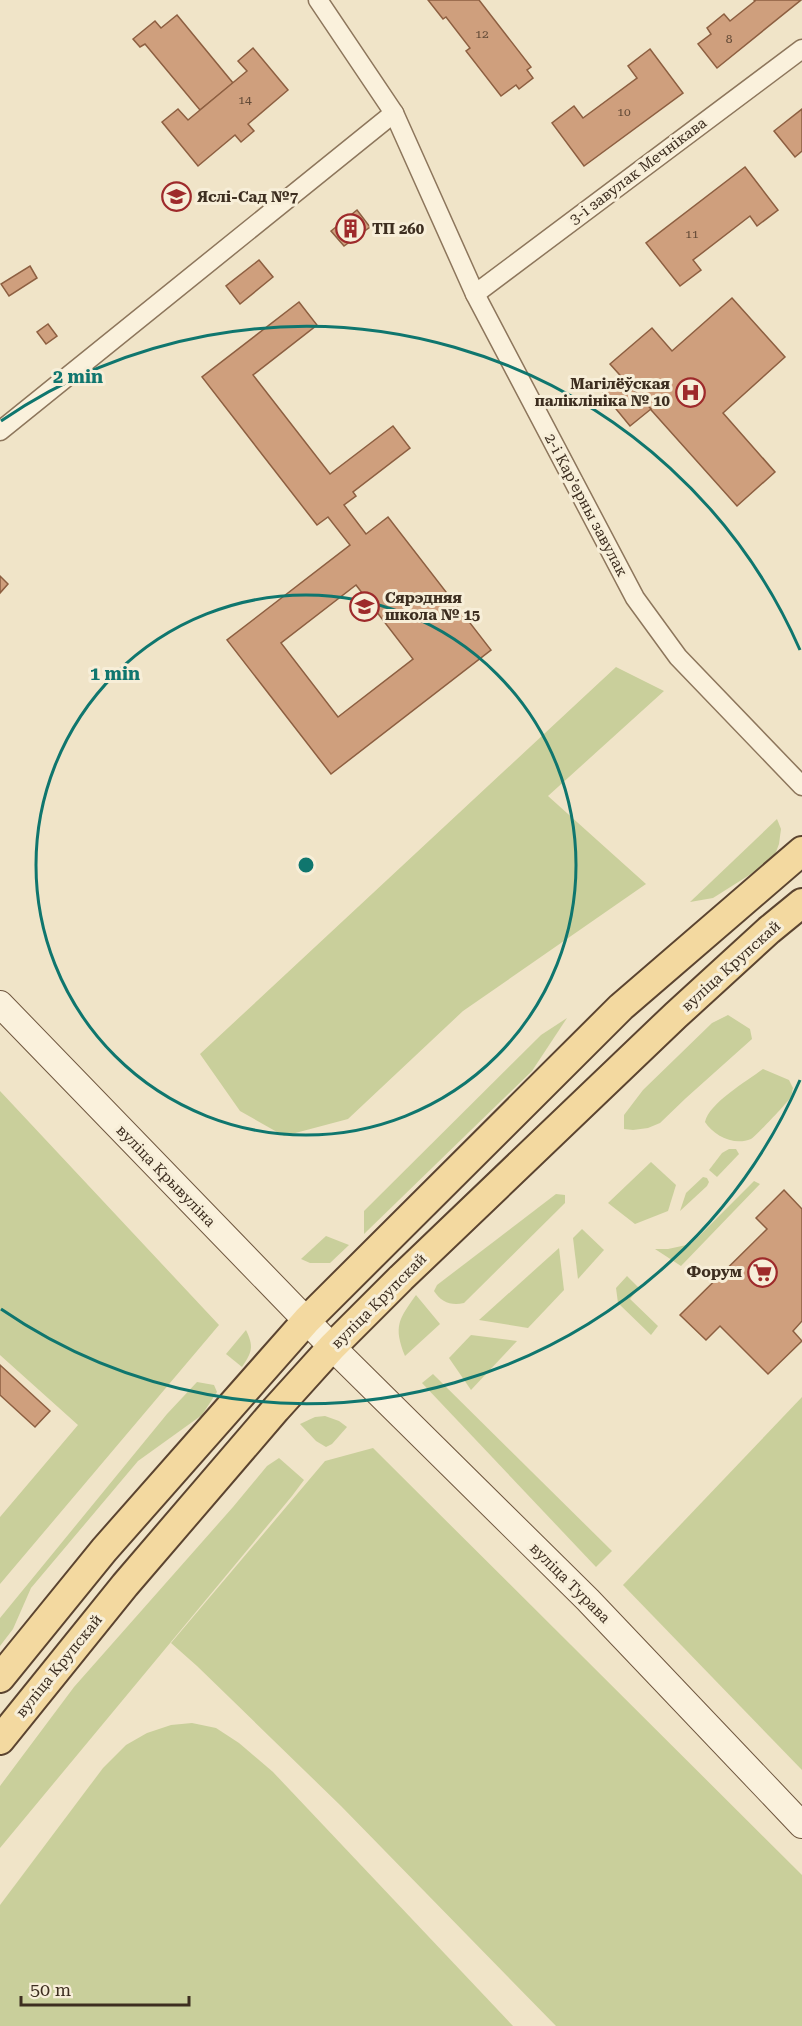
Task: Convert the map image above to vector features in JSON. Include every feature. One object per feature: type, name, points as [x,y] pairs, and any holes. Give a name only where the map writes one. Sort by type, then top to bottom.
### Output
[{"type":"main road","points":[[0,1678],[104,1550],[307,1320],[621,1007],[802,851]]},
{"type":"main road","name":"вуліца Крупскай","points":[[0,1740],[125,1585],[332,1347],[410,1269],[676,1015],[802,903]]},
{"type":"main road","name":"вуліца Крывуліна","points":[[0,1004],[332,1347]]},
{"type":"main road","name":"вуліца Турава","points":[[332,1347],[588,1600],[802,1825]]},
{"type":"street","name":"2-і Карʼерны завулак","points":[[318,0],[394,112],[475,294],[635,598],[678,657],[802,786]]},
{"type":"street","name":"3-і завулак Мечнікава","points":[[475,294],[802,49]]},
{"type":"street","points":[[0,431],[394,112]]},
{"type":"green space","points":[[616,667],[664,691],[548,796],[646,884],[463,1011],[348,1119],[284,1136],[240,1111],[200,1054]]},
{"type":"green space","points":[[777,819],[781,829],[779,844],[773,860],[713,898],[690,902]]},
{"type":"green space","points":[[728,1015],[750,1029],[752,1039],[660,1123],[648,1128],[624,1129],[624,1115],[643,1090],[712,1023]]},
{"type":"green space","points":[[567,1018],[532,1071],[364,1234],[364,1211],[541,1035]]},
{"type":"green space","points":[[763,1069],[789,1080],[793,1088],[789,1100],[751,1139],[731,1140],[714,1132],[705,1122],[714,1107]]},
{"type":"green space","points":[[0,1091],[219,1325],[0,1584],[0,1517],[78,1425],[0,1355]]},
{"type":"green space","points":[[729,1149],[736,1149],[739,1154],[717,1177],[709,1170],[722,1153]]},
{"type":"green space","points":[[651,1162],[676,1185],[668,1211],[635,1224],[608,1203]]},
{"type":"green space","points":[[703,1177],[709,1182],[707,1186],[680,1211],[686,1193]]},
{"type":"green space","points":[[754,1181],[760,1184],[681,1266],[655,1249],[691,1244]]},
{"type":"green space","points":[[556,1194],[565,1195],[565,1203],[464,1303],[447,1302],[437,1295],[434,1291],[437,1285]]},
{"type":"green space","points":[[582,1229],[604,1250],[578,1279],[573,1238]]},
{"type":"green space","points":[[326,1236],[349,1245],[330,1263],[310,1263],[301,1259]]},
{"type":"green space","points":[[559,1248],[564,1290],[528,1328],[479,1320]]},
{"type":"green space","points":[[627,1276],[639,1288],[630,1299],[658,1326],[651,1335],[618,1303],[616,1288]]},
{"type":"green space","points":[[416,1295],[440,1324],[405,1356],[399,1337],[400,1323],[405,1310]]},
{"type":"green space","points":[[246,1330],[251,1349],[242,1367],[226,1354]]},
{"type":"green space","points":[[471,1335],[517,1341],[471,1390],[449,1358]]},
{"type":"green space","points":[[433,1374],[612,1551],[596,1567],[422,1383]]},
{"type":"green space","points":[[197,1382],[214,1385],[217,1392],[202,1415],[138,1461],[31,1588],[13,1629],[0,1646],[0,1618],[167,1414]]},
{"type":"green space","points":[[802,1397],[802,1770],[623,1585]]},
{"type":"green space","points":[[325,1416],[347,1427],[332,1444],[326,1447],[316,1441],[300,1424],[315,1417]]},
{"type":"green space","points":[[373,1448],[802,1875],[802,2026],[556,2026],[341,1806],[171,1643],[325,1461]]},
{"type":"green space","points":[[279,1458],[304,1480],[0,1848],[0,1786],[74,1687],[267,1466]]},
{"type":"green space","points":[[192,1723],[216,1728],[239,1743],[273,1772],[513,2026],[0,2026],[0,1905],[103,1768],[126,1745],[147,1733],[171,1725]]},
{"type":"building","points":[[428,0],[479,0],[531,67],[527,70],[533,78],[519,89],[516,85],[501,96],[466,51],[470,48],[446,17],[443,19]]},
{"type":"building","points":[[754,0],[801,0],[717,68],[698,44],[711,34],[707,28],[724,14],[730,21]]},
{"type":"building","points":[[177,15],[233,83],[200,110],[145,44],[140,47],[133,39],[155,21],[161,28]]},
{"type":"building","points":[[253,48],[288,90],[248,124],[254,131],[241,142],[235,135],[198,166],[162,122],[178,109],[188,120],[247,71],[238,61]]},
{"type":"building","points":[[650,49],[683,93],[584,166],[552,123],[574,106],[583,118],[637,78],[628,66]]},
{"type":"building","points":[[802,109],[802,151],[795,157],[774,131]]},
{"type":"building","points":[[745,167],[778,210],[757,226],[750,216],[693,260],[701,270],[680,286],[646,243]]},
{"type":"building","name":"ТП 260","points":[[357,210],[370,227],[344,246],[331,231]]},
{"type":"building","points":[[259,260],[273,277],[240,304],[226,286]]},
{"type":"building","points":[[30,266],[37,278],[9,296],[1,284]]},
{"type":"building","name":"Магілёўская паліклініка № 10","points":[[732,298],[785,357],[723,413],[775,472],[737,506],[610,364],[652,328],[672,351]]},
{"type":"building","points":[[299,302],[317,325],[253,375],[330,474],[393,426],[410,448],[353,492],[356,496],[344,505],[366,534],[388,517],[491,650],[331,774],[227,640],[350,545],[328,517],[317,525],[202,377]],"holes":[[[356,585],[413,659],[338,717],[281,643]]]},
{"type":"building","points":[[48,324],[57,336],[46,344],[37,332]]},
{"type":"building","points":[[622,377],[651,409],[630,426],[603,393]]},
{"type":"building","points":[[0,576],[8,584],[0,593]]},
{"type":"building","name":"Форум","points":[[784,1190],[802,1209],[802,1321],[793,1331],[802,1341],[768,1374],[720,1326],[706,1340],[680,1315],[767,1229],[756,1218]]},
{"type":"building","points":[[0,1365],[50,1411],[35,1427],[0,1395]]},
{"type":"place","name":"Яслі-Сад №7","points":[[176,197]]},
{"type":"place","name":"ТП 260","points":[[351,229]]},
{"type":"place","name":"Магілёўская паліклініка № 10","points":[[691,393]]},
{"type":"place","name":"Сярэдняя школа № 15","points":[[364,607]]},
{"type":"place","name":"Форум","points":[[763,1272]]}]
